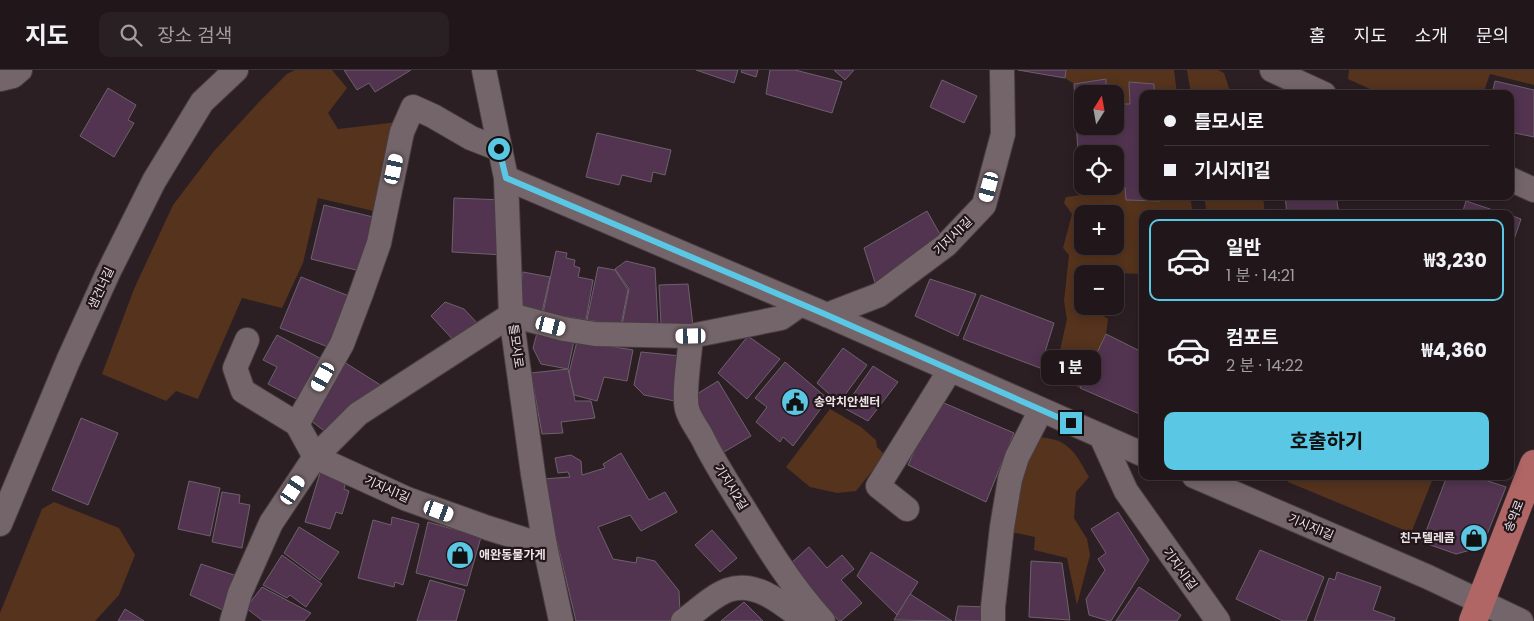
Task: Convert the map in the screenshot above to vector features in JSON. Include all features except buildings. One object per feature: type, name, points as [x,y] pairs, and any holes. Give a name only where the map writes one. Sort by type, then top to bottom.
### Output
[{"type":"main road","name":"송악로","points":[[1485,613],[1494,568],[1534,464]]},
{"type":"main road","points":[[1485,613],[1534,505]]},
{"type":"street","points":[[0,79],[13,76],[20,70]]},
{"type":"street","name":"샘건너길","points":[[0,524],[68,360],[108,273],[154,181],[202,102],[236,70]]},
{"type":"street","name":"틀모시로","points":[[484,70],[506,178],[511,315],[533,474],[545,546],[562,621]]},
{"type":"street","name":"기지시1길","points":[[827,315],[879,295],[946,245],[984,205],[1003,134],[1002,70]]},
{"type":"street","points":[[1272,70],[1315,90]]},
{"type":"street","points":[[297,424],[342,344],[361,294],[379,243],[402,132],[413,108],[433,116],[471,138],[499,149]]},
{"type":"street","points":[[506,178],[827,315],[1139,453]]},
{"type":"street","points":[[1514,181],[1534,190]]},
{"type":"street","points":[[232,621],[240,592],[271,523],[315,456],[358,414],[511,315],[564,329],[595,334],[691,336],[781,318],[801,304]]},
{"type":"street","name":"기지시2길","points":[[691,336],[686,391],[687,407],[692,421],[700,432],[712,458],[773,555],[810,607],[823,621]]},
{"type":"street","points":[[247,340],[235,368],[243,391],[297,424],[315,456]]},
{"type":"street","points":[[907,508],[878,486],[950,370]]},
{"type":"street","points":[[993,621],[1002,527],[1010,479],[1017,457],[1041,410]]},
{"type":"street","name":"기지시1길","points":[[1101,436],[1126,491],[1218,621]]},
{"type":"street","name":"기지시1길","points":[[315,456],[407,499],[545,546]]},
{"type":"street","name":"기시지1길","points":[[1203,480],[1428,577],[1485,613],[1521,621]]},
{"type":"street","points":[[683,621],[715,597],[729,590],[746,588],[767,593],[805,621]]},
{"type":"shaded area","points":[[295,70],[332,70],[347,88],[328,113],[338,129],[398,122],[378,212],[318,198],[303,263],[282,308],[242,298],[198,399],[176,391],[166,401],[102,374],[134,289],[173,205],[214,151],[287,74]]},
{"type":"shaded area","points":[[1066,70],[1174,70],[1176,90],[1154,90],[1154,84],[1129,82],[1130,104],[1124,104],[1124,85],[1106,85],[1106,80],[1074,84],[1065,78]]},
{"type":"shaded area","points":[[1187,70],[1218,70],[1224,73],[1230,90],[1190,90]]},
{"type":"shaded area","points":[[1349,70],[1534,70],[1534,85],[1490,74],[1484,90],[1372,90],[1348,79]]},
{"type":"shaded area","points":[[1125,187],[1126,200],[1191,200],[1192,210],[1139,210],[1139,274],[1124,273],[1124,265],[1074,265],[1074,315],[1102,315],[1108,319],[1106,334],[1080,388],[1054,377],[1067,319],[1064,301],[1069,255],[1063,248],[1072,214],[1064,203],[1066,197],[1124,195]]},
{"type":"shaded area","points":[[1205,200],[1263,200],[1265,210],[1206,210]]},
{"type":"shaded area","points":[[830,409],[861,427],[876,440],[877,447],[885,455],[856,491],[837,493],[810,487],[786,467]]},
{"type":"shaded area","points":[[1034,437],[1055,440],[1068,447],[1074,452],[1089,477],[1076,492],[1074,518],[1087,539],[1090,555],[1077,605],[1067,558],[1034,550],[1035,537],[1006,531]]},
{"type":"shaded area","points":[[1288,480],[1432,480],[1411,533],[1288,482]]},
{"type":"shaded area","points":[[54,502],[119,528],[135,555],[119,595],[95,621],[0,621],[0,613],[42,509]]},
{"type":"place","name":"송악치안센터","points":[[795,402]]},
{"type":"place","name":"친구텔레콤","points":[[1474,538]]},
{"type":"place","name":"애완동물가게","points":[[460,555]]},
{"type":"route","points":[[499,149],[506,178],[827,315],[1071,423]]}]
